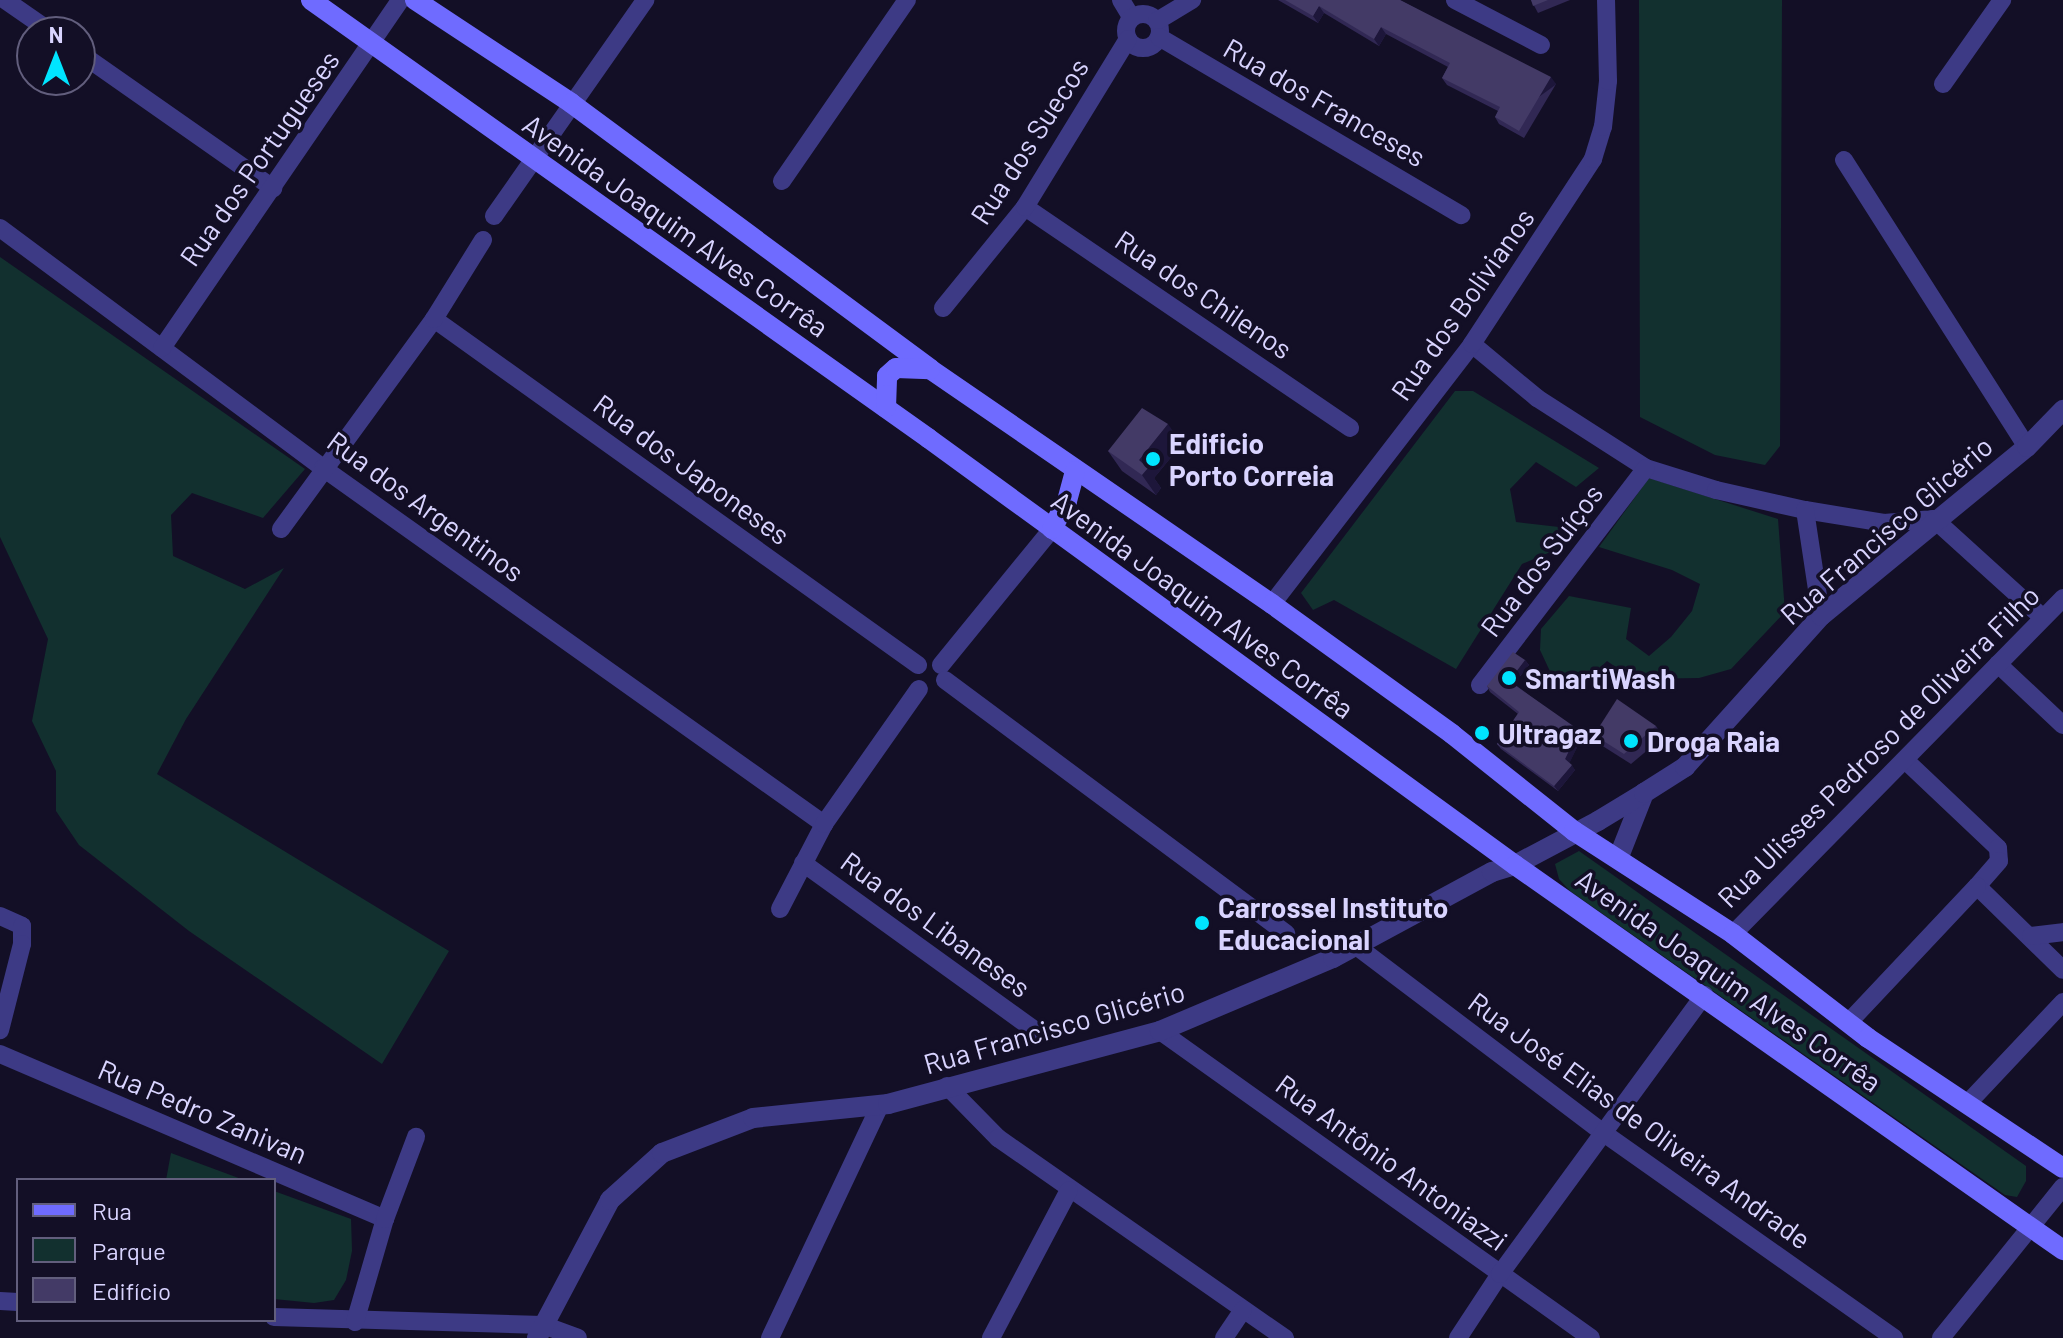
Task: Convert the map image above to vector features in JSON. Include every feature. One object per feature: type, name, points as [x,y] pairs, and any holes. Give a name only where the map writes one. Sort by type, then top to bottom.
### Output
[{"type":"main road","name":"Avenida Joaquim Alves Corrêa","points":[[311,0],[886,408],[1515,865],[2063,1250]]},
{"type":"main road","name":"Avenida Joaquim Alves Corrêa","points":[[415,0],[571,103],[930,369],[1272,604],[1452,734],[1574,831],[1733,934],[1848,1023],[2063,1168]]},
{"type":"main road","points":[[886,408],[884,386],[887,376],[896,368],[930,369]]},
{"type":"main road","points":[[1052,529],[1067,501],[1075,471]]},
{"type":"street","points":[[5,0],[28,16]]},
{"type":"street","name":"Rua dos Portugueses","points":[[162,348],[400,0]]},
{"type":"street","points":[[494,216],[645,0]]},
{"type":"street","points":[[782,181],[907,0]]},
{"type":"street","points":[[1121,0],[1132,18]]},
{"type":"street","points":[[1158,29],[1143,14],[1132,18],[1127,28],[1128,39],[1142,49],[1152,46],[1158,29],[1192,0]]},
{"type":"street","points":[[1455,0],[1541,45]]},
{"type":"street","name":"Rua dos Bolivianos","points":[[1272,604],[1472,344],[1593,159],[1603,127],[1608,81],[1606,0]]},
{"type":"street","points":[[1943,84],[2002,0]]},
{"type":"street","name":"Rua dos Franceses","points":[[1158,29],[1461,215]]},
{"type":"street","name":"Rua dos Suecos","points":[[943,308],[1025,207],[1128,39]]},
{"type":"street","points":[[96,64],[273,188]]},
{"type":"street","points":[[1844,160],[2027,447]]},
{"type":"street","name":"Rua dos Chilenos","points":[[1025,207],[1350,428]]},
{"type":"street","name":"Rua dos Argentinos","points":[[0,228],[323,468],[824,824]]},
{"type":"street","points":[[281,529],[434,319],[483,240]]},
{"type":"street","name":"Rua dos Japoneses","points":[[434,319],[918,665]]},
{"type":"street","points":[[1472,344],[1537,398],[1646,468],[1716,490],[1805,510],[1884,523],[1934,519],[2042,617]]},
{"type":"street","name":"Rua Francisco Glicério","points":[[540,1331],[610,1200],[662,1153],[753,1118],[880,1105],[1160,1031],[1265,988],[1355,945],[1492,872],[1515,865],[1644,793],[1685,767],[1821,616],[1934,519],[2027,447],[2063,410]]},
{"type":"street","name":"Rua dos Suíços","points":[[1480,685],[1646,468]]},
{"type":"street","points":[[1805,510],[1821,616]]},
{"type":"street","points":[[1052,529],[943,673],[935,691],[919,689],[913,680],[918,665],[932,660],[943,673],[1286,933]]},
{"type":"street","name":"Rua Ulisses Pedroso de Oliveira Filho","points":[[1733,934],[2063,598]]},
{"type":"street","points":[[1998,664],[2063,725]]},
{"type":"street","points":[[780,909],[824,824],[919,689]]},
{"type":"street","points":[[1848,1023],[1999,861],[1998,848],[1905,760]]},
{"type":"street","points":[[1618,859],[1644,793]]},
{"type":"street","name":"Rua dos Libaneses","points":[[803,863],[1036,1031]]},
{"type":"street","points":[[1977,886],[2063,970]]},
{"type":"street","points":[[0,916],[22,926],[22,944],[0,1030]]},
{"type":"street","points":[[2031,936],[2063,932]]},
{"type":"street","name":"Rua José Elias de Oliveira Andrade","points":[[1355,945],[1605,1134],[1894,1338]]},
{"type":"street","points":[[1458,1338],[1500,1274],[1704,995]]},
{"type":"street","points":[[1967,1104],[2063,1002]]},
{"type":"street","name":"Rua Antônio Antoniazzi","points":[[1160,1031],[1591,1338]]},
{"type":"street","name":"Rua Pedro Zanivan","points":[[0,1054],[385,1219]]},
{"type":"street","points":[[947,1086],[998,1138],[1285,1338]]},
{"type":"street","points":[[770,1338],[880,1105]]},
{"type":"street","points":[[355,1322],[385,1219],[416,1137]]},
{"type":"street","points":[[1941,1338],[2063,1187]]},
{"type":"street","points":[[991,1338],[1069,1190]]},
{"type":"street","points":[[1224,1338],[1243,1310]]},
{"type":"street","points":[[276,1317],[540,1331],[578,1338]]},
{"type":"green space","points":[[1639,0],[1782,0],[1780,446],[1765,465],[1715,455],[1640,417]]},
{"type":"green space","points":[[0,257],[305,469],[263,518],[192,493],[171,515],[173,556],[245,589],[284,568],[186,719],[157,774],[449,951],[382,1064],[189,931],[79,845],[56,811],[56,771],[32,721],[48,639],[0,537]]},
{"type":"green space","points":[[1455,391],[1473,391],[1599,468],[1576,487],[1536,462],[1510,489],[1516,522],[1559,527],[1562,547],[1522,564],[1456,669],[1334,600],[1313,610],[1301,593]]},
{"type":"green space","points":[[1649,478],[1778,519],[1785,612],[1731,669],[1699,678],[1633,679],[1607,661],[1585,682],[1555,682],[1540,650],[1541,629],[1569,596],[1631,608],[1626,639],[1649,656],[1671,637],[1692,611],[1700,584],[1672,570],[1599,547]]},
{"type":"green space","points":[[1579,851],[2026,1166],[2026,1181],[2017,1197],[2005,1195],[1570,891],[1559,879],[1555,864]]},
{"type":"green space","points":[[171,1153],[239,1178],[166,1178]]},
{"type":"green space","points":[[276,1192],[351,1219],[352,1251],[346,1280],[334,1300],[314,1303],[276,1299]]},
{"type":"building","points":[[1285,0],[1400,0],[1551,77],[1519,131],[1495,117],[1500,107],[1442,78],[1450,63],[1381,27],[1374,39],[1319,6],[1313,16]]},
{"type":"building","points":[[1531,0],[1548,0],[1533,6]]},
{"type":"building","points":[[1142,408],[1168,424],[1139,460],[1148,468],[1142,475],[1108,451]]},
{"type":"building","points":[[1513,652],[1525,660],[1509,681],[1579,730],[1565,759],[1572,765],[1554,786],[1497,744],[1519,712],[1487,686]]},
{"type":"building","name":"Droga Raia","points":[[1617,699],[1656,726],[1624,754],[1594,735]]},
{"type":"place","name":"Edificio Porto Correia","points":[[1153,459]]},
{"type":"place","name":"SmartiWash","points":[[1509,678]]},
{"type":"place","name":"Ultragaz","points":[[1482,733]]},
{"type":"place","name":"Droga Raia","points":[[1631,741]]},
{"type":"place","name":"Carrossel Instituto Educacional","points":[[1202,923]]}]
